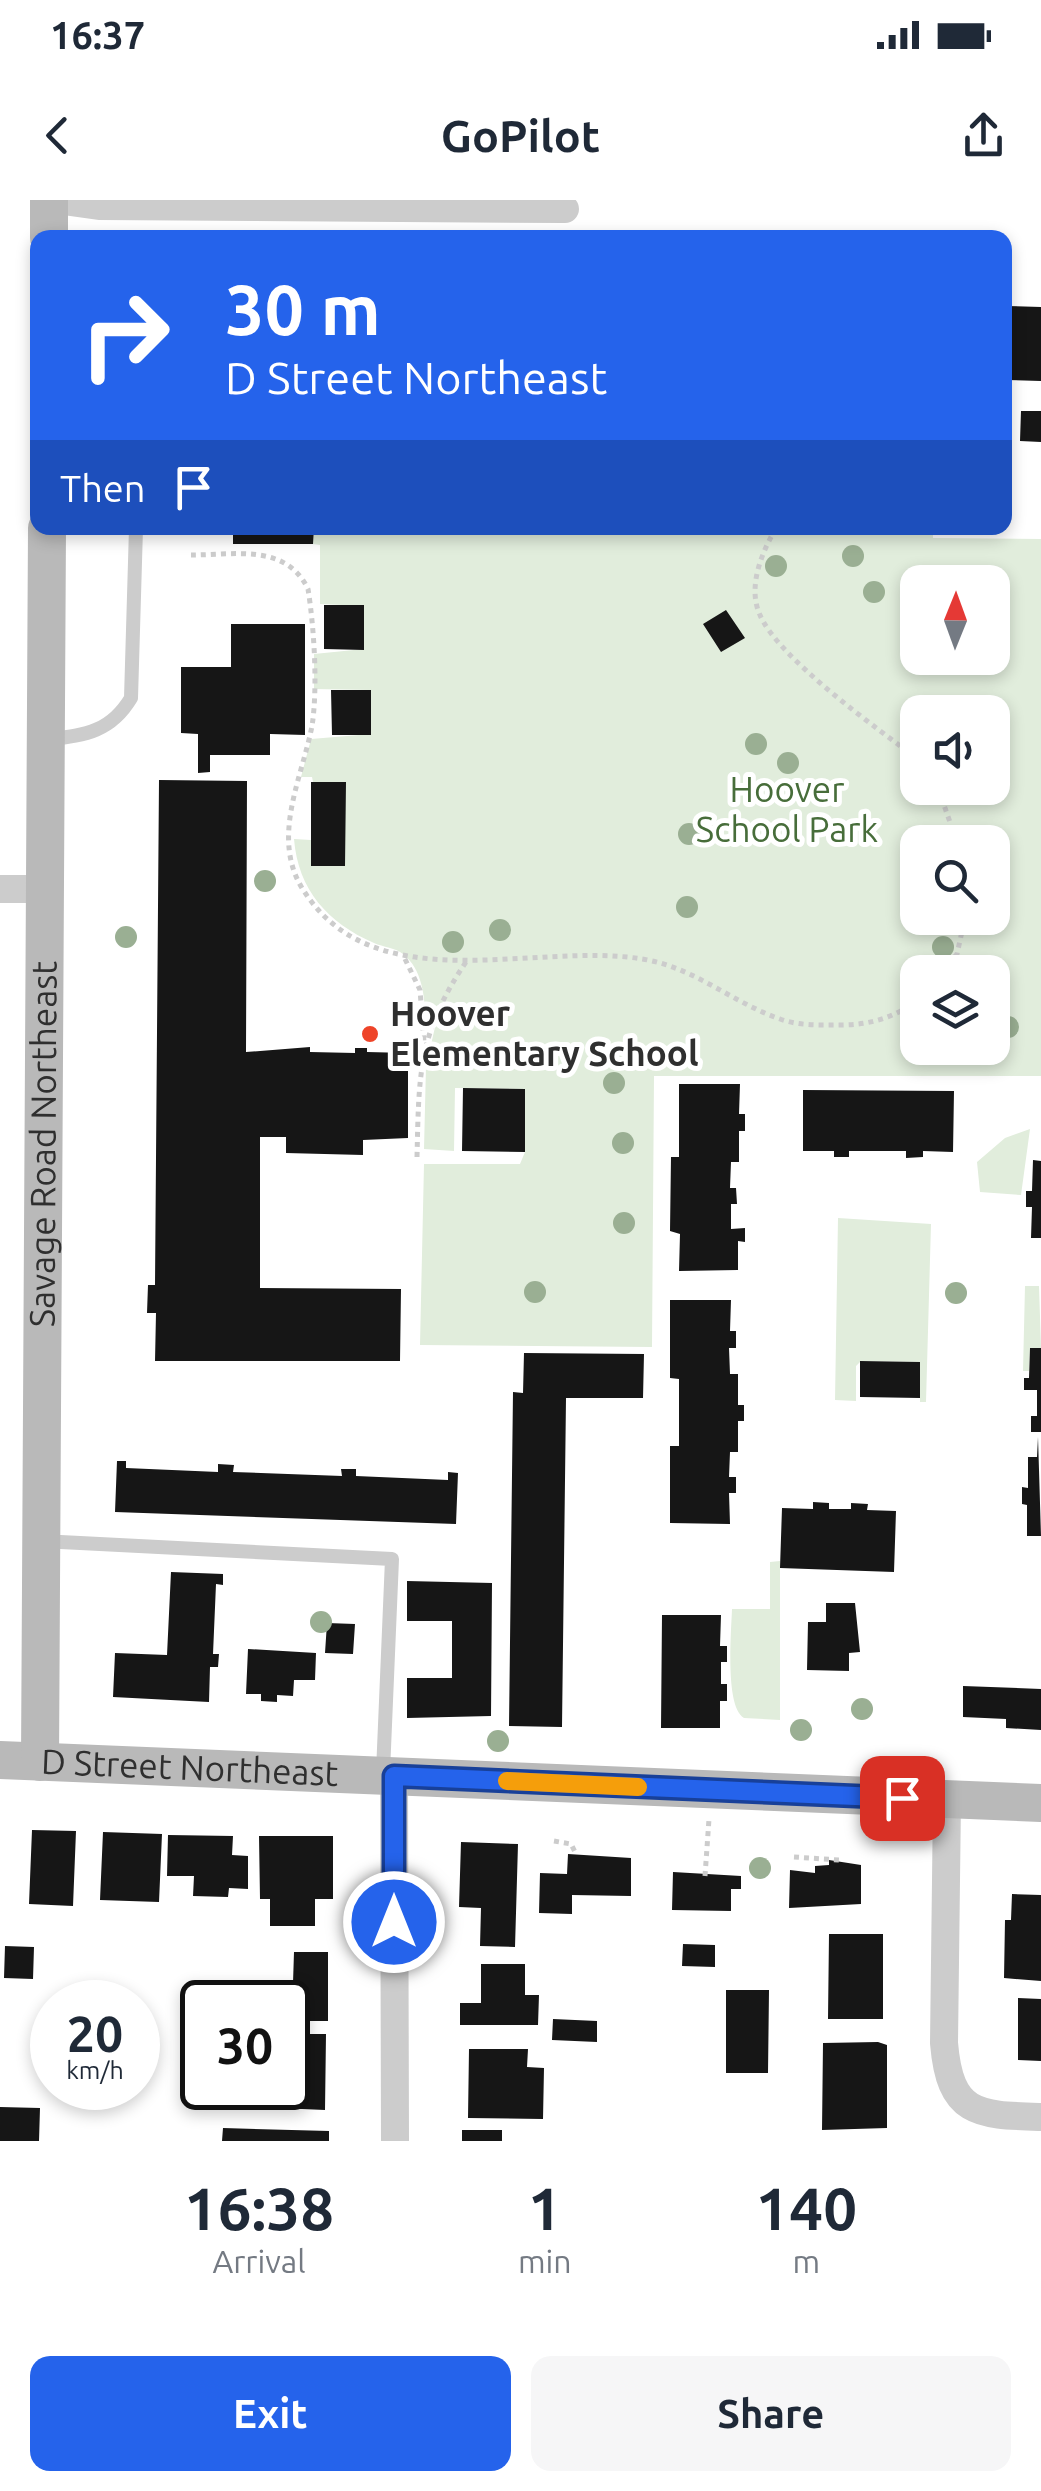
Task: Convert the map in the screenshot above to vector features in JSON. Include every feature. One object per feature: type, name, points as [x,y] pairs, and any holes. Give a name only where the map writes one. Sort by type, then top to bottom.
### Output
[{"type":"street","points":[[50,230],[53,200],[100,206],[565,209]]},
{"type":"street","name":"Savage Road Northeast","points":[[40,1762],[47,535]]},
{"type":"street","points":[[0,889],[44,889]]},
{"type":"street","name":"D Street Northeast","points":[[0,1760],[1041,1803]]},
{"type":"street","points":[[388,1776],[394,2141]]},
{"type":"street","points":[[947,1800],[944,2043],[949,2080],[958,2097],[978,2112],[1041,2117]]},
{"type":"lane","points":[[45,740],[96,733],[120,716],[130,698],[136,535]]},
{"type":"lane","points":[[40,1541],[392,1559],[388,1776]]},
{"type":"path","points":[[773,535],[757,574],[759,615],[784,650],[900,748]]},
{"type":"path","points":[[190,555],[273,555],[299,570],[312,613],[312,725],[292,805],[291,864],[314,904],[343,928],[405,959],[592,955],[654,961],[697,975],[782,1020],[805,1025],[878,1021],[900,1009]]},
{"type":"path","points":[[405,959],[420,990],[424,1043]]},
{"type":"path","points":[[418,1157],[418,1067],[424,1043],[446,994],[468,959]]},
{"type":"path","points":[[705,1876],[709,1816]]},
{"type":"path","points":[[554,1842],[572,1844],[576,1854]]},
{"type":"path","points":[[794,1857],[839,1860]]},
{"type":"green space","name":"Hoover School Park","points":[[314,535],[933,535],[1041,539],[1041,1076],[654,1076],[652,1347],[420,1345],[424,1164],[520,1164],[525,1152],[525,1089],[455,1088],[454,1151],[424,1149],[426,1066],[436,1023],[425,1018],[418,975],[400,952],[358,935],[330,915],[318,903],[302,874],[294,839],[311,840],[311,865],[345,865],[345,783],[313,782],[312,777],[301,777],[311,739],[371,734],[370,690],[314,689],[314,654],[364,649],[364,606],[320,604],[320,545],[313,544]]},
{"type":"green space","points":[[1030,1129],[1021,1195],[980,1192],[977,1162],[1005,1138]]},
{"type":"green space","points":[[838,1218],[931,1224],[926,1402],[920,1402],[920,1362],[861,1361],[856,1366],[856,1401],[835,1400]]},
{"type":"green space","points":[[1025,1286],[1039,1286],[1041,1348],[1030,1348],[1029,1371],[1023,1371]]},
{"type":"green space","points":[[780,1561],[780,1720],[744,1718],[738,1711],[732,1686],[732,1609],[770,1609],[770,1562]]},
{"type":"building","points":[[1012,306],[1041,307],[1041,381],[1012,380]]},
{"type":"building","points":[[1021,411],[1041,411],[1041,442],[1020,441]]},
{"type":"building","points":[[233,535],[314,535],[313,544],[233,544]]},
{"type":"building","points":[[324,605],[364,605],[364,650],[324,649]]},
{"type":"building","points":[[726,610],[745,638],[721,652],[703,624]]},
{"type":"building","points":[[231,624],[305,624],[305,735],[270,734],[270,755],[210,755],[210,772],[198,773],[198,734],[181,733],[181,667],[231,667]]},
{"type":"building","points":[[331,690],[371,690],[371,735],[332,735]]},
{"type":"building","points":[[159,780],[247,781],[246,1052],[310,1047],[310,1052],[355,1053],[355,1048],[367,1048],[367,1052],[408,1053],[408,1138],[363,1140],[363,1155],[286,1153],[286,1137],[260,1137],[260,1288],[401,1289],[400,1361],[155,1361],[156,1313],[147,1313],[148,1285],[155,1285]]},
{"type":"building","points":[[311,782],[346,782],[345,866],[311,866]]},
{"type":"building","points":[[679,1084],[740,1084],[739,1114],[745,1114],[745,1131],[739,1131],[739,1162],[731,1162],[730,1188],[736,1188],[737,1204],[731,1204],[731,1229],[745,1228],[745,1242],[738,1241],[738,1270],[679,1271],[680,1234],[670,1231],[671,1157],[679,1157]]},
{"type":"building","points":[[463,1088],[525,1089],[525,1152],[462,1151]]},
{"type":"building","points":[[803,1090],[954,1091],[953,1152],[923,1151],[923,1157],[906,1158],[906,1151],[849,1151],[849,1157],[834,1157],[834,1151],[803,1151]]},
{"type":"building","points":[[1033,1160],[1041,1161],[1041,1238],[1031,1238],[1032,1207],[1026,1207],[1026,1191],[1032,1191]]},
{"type":"building","points":[[670,1300],[731,1300],[730,1331],[736,1331],[736,1348],[729,1348],[730,1374],[738,1374],[738,1405],[744,1405],[744,1421],[738,1421],[738,1452],[730,1452],[729,1477],[736,1477],[736,1493],[729,1493],[730,1524],[670,1523],[670,1446],[679,1446],[679,1379],[670,1378]]},
{"type":"building","points":[[1030,1348],[1041,1348],[1041,1432],[1031,1432],[1031,1416],[1037,1416],[1037,1390],[1024,1390],[1024,1378],[1029,1378]]},
{"type":"building","points":[[524,1353],[644,1354],[643,1398],[566,1398],[562,1727],[509,1726],[513,1392],[523,1393]]},
{"type":"building","points":[[860,1361],[920,1362],[920,1398],[860,1397]]},
{"type":"building","points":[[1038,1437],[1041,1536],[1027,1536],[1027,1505],[1022,1504],[1022,1487],[1028,1488],[1028,1457],[1037,1457]]},
{"type":"building","points":[[117,1461],[126,1461],[126,1468],[218,1472],[218,1464],[234,1465],[233,1472],[342,1476],[341,1469],[356,1469],[356,1476],[448,1480],[448,1472],[458,1473],[456,1524],[115,1512]]},
{"type":"building","points":[[813,1502],[829,1503],[829,1509],[851,1509],[851,1503],[868,1504],[867,1510],[896,1511],[894,1572],[780,1568],[782,1508],[813,1509]]},
{"type":"building","points":[[171,1572],[223,1574],[223,1585],[216,1584],[213,1654],[219,1654],[218,1667],[210,1667],[209,1702],[113,1697],[115,1653],[167,1655]]},
{"type":"building","points":[[407,1581],[492,1583],[491,1716],[407,1718],[407,1678],[452,1678],[452,1621],[407,1621]]},
{"type":"building","points":[[826,1603],[855,1603],[860,1652],[849,1653],[849,1671],[807,1670],[808,1622],[826,1622]]},
{"type":"building","points":[[662,1615],[721,1615],[720,1646],[727,1646],[727,1662],[721,1662],[721,1684],[727,1684],[727,1701],[720,1701],[720,1728],[661,1728]]},
{"type":"building","points":[[327,1623],[355,1624],[353,1654],[325,1653]]},
{"type":"building","points":[[248,1649],[316,1653],[315,1680],[294,1680],[293,1696],[277,1695],[277,1702],[261,1701],[261,1694],[246,1694]]},
{"type":"building","points":[[963,1686],[1041,1689],[1041,1730],[1006,1728],[1006,1719],[963,1717]]},
{"type":"building","points":[[32,1830],[76,1831],[73,1906],[29,1904]]},
{"type":"building","points":[[103,1832],[162,1834],[159,1902],[100,1900]]},
{"type":"building","points":[[168,1835],[233,1836],[232,1855],[248,1856],[248,1889],[229,1888],[228,1897],[193,1896],[194,1876],[167,1876]]},
{"type":"building","points":[[259,1836],[333,1836],[333,1899],[315,1899],[315,1926],[270,1926],[270,1899],[260,1899]]},
{"type":"building","points":[[461,1842],[518,1844],[515,1947],[480,1946],[481,1908],[459,1907]]},
{"type":"building","points":[[568,1854],[631,1858],[631,1896],[572,1895],[572,1914],[539,1913],[540,1873],[567,1874]]},
{"type":"building","points":[[829,1860],[861,1865],[861,1904],[789,1908],[790,1870],[815,1873],[815,1866],[829,1865]]},
{"type":"building","points":[[673,1872],[741,1876],[741,1889],[731,1889],[731,1911],[672,1910]]},
{"type":"building","points":[[1012,1894],[1041,1895],[1041,1981],[1004,1978],[1005,1920],[1011,1920]]},
{"type":"building","points":[[829,1934],[883,1934],[883,2019],[828,2019]]},
{"type":"building","points":[[683,1944],[715,1945],[715,1967],[682,1966]]},
{"type":"building","points":[[5,1946],[34,1947],[33,1979],[4,1978]]},
{"type":"building","points":[[294,1952],[328,1952],[328,2021],[310,2021],[310,1980],[293,1980]]},
{"type":"building","points":[[481,1964],[525,1964],[525,1995],[539,1995],[538,2025],[460,2025],[460,2003],[481,2003]]},
{"type":"building","points":[[726,1990],[769,1990],[768,2073],[726,2073]]},
{"type":"building","points":[[1018,1998],[1041,1999],[1041,2061],[1018,2060]]},
{"type":"building","points":[[553,2019],[597,2021],[597,2042],[552,2040]]},
{"type":"building","points":[[310,2034],[326,2034],[325,2110],[310,2109]]},
{"type":"building","points":[[823,2043],[887,2045],[887,2128],[822,2130]]},
{"type":"building","points":[[469,2049],[528,2049],[527,2067],[544,2068],[543,2119],[468,2118]]},
{"type":"building","points":[[0,2107],[40,2110],[39,2141],[0,2141]]},
{"type":"building","points":[[223,2128],[329,2131],[329,2141],[222,2141]]},
{"type":"building","points":[[462,2130],[502,2130],[502,2141],[462,2141]]},
{"type":"slow traffic","points":[[507,1781],[638,1787]]},
{"type":"place","name":"Hoover Elementary School","points":[[370,1034]]},
{"type":"route","points":[[394,1922],[394,1776],[902,1798]]}]
